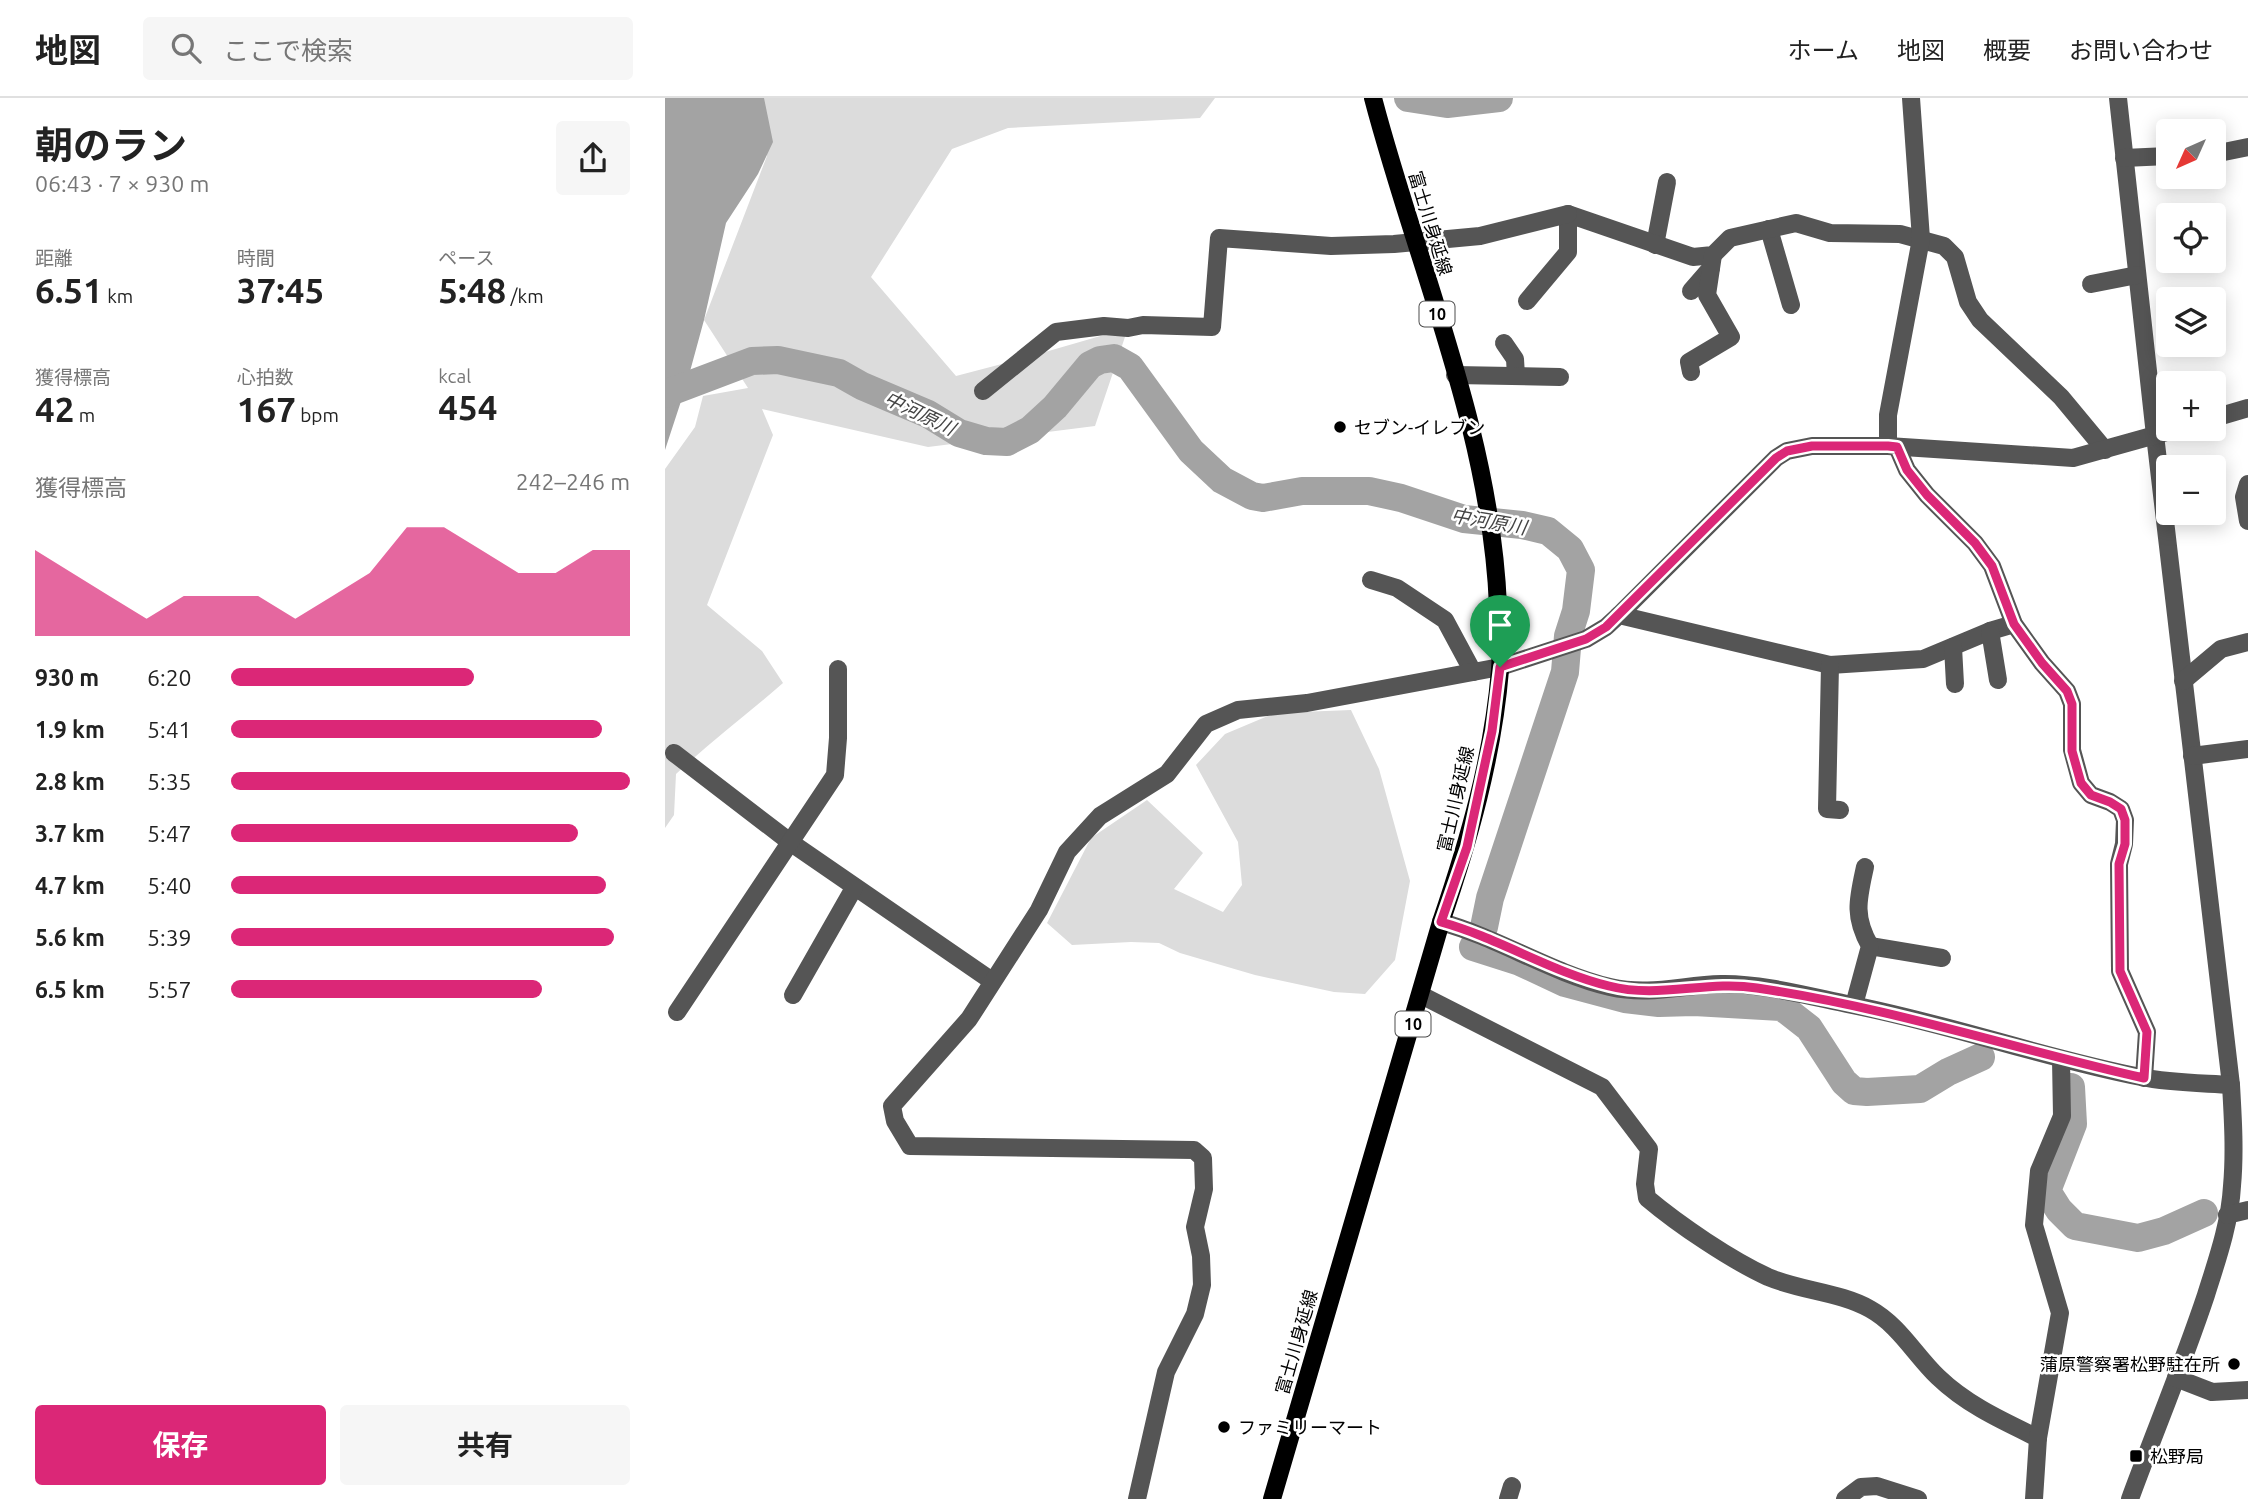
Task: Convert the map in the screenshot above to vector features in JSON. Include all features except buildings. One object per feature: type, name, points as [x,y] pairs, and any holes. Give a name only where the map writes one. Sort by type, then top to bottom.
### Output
[{"type":"main road","name":"富士川身延線","points":[[1272,1499],[1449,924],[1492,731],[1500,667],[1497,588],[1488,510],[1469,425],[1373,98]]},
{"type":"street","points":[[1911,98],[1921,239],[1888,415],[1893,446],[1907,470],[1927,495],[1975,543],[1992,566],[2014,624],[2042,663],[2067,691],[2072,704],[2072,751],[2081,783],[2091,795],[2121,809],[2125,820],[2125,844],[2119,864],[2120,971],[2147,1032],[2144,1078]]},
{"type":"street","points":[[2118,98],[2183,681],[2237,1096],[2232,1188],[2210,1280],[2130,1499]]},
{"type":"street","points":[[2226,152],[2248,147]]},
{"type":"street","points":[[2124,158],[2156,157]]},
{"type":"street","points":[[1655,245],[1667,182]]},
{"type":"street","points":[[1527,301],[1568,252],[1568,214]]},
{"type":"street","points":[[983,391],[1056,332],[1104,326],[1128,328],[1143,324],[1212,327],[1219,238],[1331,246],[1394,244],[1481,236],[1568,214],[1655,245],[1712,261]]},
{"type":"street","points":[[1691,291],[1730,238],[1796,223],[1830,233],[1900,234],[1944,246],[1955,257],[1968,302],[1980,320],[2061,397],[2105,450]]},
{"type":"street","points":[[1769,229],[1791,305]]},
{"type":"street","points":[[1691,372],[1689,362],[1731,337],[1707,295],[1712,261]]},
{"type":"street","points":[[2091,284],[2137,275]]},
{"type":"street","points":[[1504,343],[1515,359],[1516,376]]},
{"type":"street","points":[[1455,375],[1560,377]]},
{"type":"street","points":[[2226,414],[2248,408]]},
{"type":"street","points":[[1137,1499],[1166,1372],[1195,1314],[1202,1284],[1201,1256],[1195,1227],[1204,1189],[1203,1158],[1194,1150],[910,1146],[895,1121],[892,1106],[969,1018],[1039,909],[1067,852],[1100,816],[1167,774],[1206,724],[1238,710],[1307,703],[1500,667],[1586,639],[1619,615],[1776,458],[1787,451],[1812,446],[1893,446],[2073,458],[2155,435]]},
{"type":"street","points":[[2248,484],[2244,497],[2248,521]]},
{"type":"street","points":[[1371,580],[1397,588],[1445,620],[1473,672]]},
{"type":"street","points":[[1619,615],[1830,664],[1923,659],[2014,624]]},
{"type":"street","points":[[1990,631],[1998,680]]},
{"type":"street","points":[[2183,681],[2221,649],[2248,642]]},
{"type":"street","points":[[1952,647],[1955,684]]},
{"type":"street","points":[[1830,664],[1827,809],[1840,810]]},
{"type":"street","points":[[677,1012],[835,775],[838,668]]},
{"type":"street","points":[[2192,756],[2248,749]]},
{"type":"street","points":[[674,753],[854,888],[992,981]]},
{"type":"street","points":[[1854,1005],[1870,946],[1861,930],[1857,913],[1864,867]]},
{"type":"street","points":[[793,995],[854,888]]},
{"type":"street","points":[[1449,924],[1486,936],[1565,971],[1608,986],[1639,992],[1721,984],[1755,987],[1854,1005],[1964,1031],[2061,1059],[2237,1096]]},
{"type":"street","points":[[1870,946],[1942,958]]},
{"type":"street","points":[[1428,998],[1602,1087],[1649,1149],[1647,1198],[1661,1210],[1732,1257],[1770,1278],[1868,1308],[1887,1320],[1953,1391],[1982,1411],[2038,1438]]},
{"type":"street","points":[[2033,1499],[2038,1438],[2060,1313],[2033,1225],[2039,1171],[2062,1116],[2061,1059]]},
{"type":"street","points":[[2227,1214],[2248,1210]]},
{"type":"street","points":[[2176,1378],[2212,1392],[2248,1390]]},
{"type":"street","points":[[1845,1499],[1861,1487],[1877,1486],[1918,1499]]},
{"type":"shaded area","points":[[665,98],[764,98],[773,142],[758,174],[726,223],[704,320],[665,450]]},
{"type":"shaded area","points":[[749,98],[1215,98],[1200,118],[1008,128],[952,149],[871,277],[956,376],[1128,328],[1095,426],[928,447],[762,409],[773,435],[707,605],[762,651],[783,683],[676,774],[674,815],[665,828],[665,469],[695,427],[703,396],[748,388],[704,320],[767,156]]},
{"type":"shaded area","points":[[1351,710],[1379,769],[1410,881],[1395,960],[1365,994],[1334,992],[1255,975],[1180,953],[1159,943],[1072,945],[1047,923],[1091,838],[1147,800],[1203,853],[1174,889],[1223,912],[1242,885],[1238,842],[1196,765],[1225,734],[1275,713]]},
{"type":"waterway","points":[[1408,98],[1447,104],[1499,98]]},
{"type":"waterway","name":"中河原川","points":[[665,394],[752,361],[778,360],[839,373],[862,386],[928,414],[959,433],[986,441],[1007,442],[1030,430],[1055,407],[1090,365],[1114,358],[1130,367],[1191,451],[1222,480],[1252,496],[1263,498],[1302,491],[1369,491],[1401,498],[1464,519],[1522,525],[1548,531],[1570,549],[1581,570],[1576,611],[1568,636],[1565,672],[1490,898],[1484,927],[1473,947],[1520,962],[1565,983],[1625,999],[1659,1003],[1694,1002],[1782,1007],[1809,1028],[1844,1082],[1854,1091],[1920,1089],[1981,1057]]},
{"type":"waterway","name":"中河原川","points":[[2071,1087],[2073,1124],[2047,1191],[2059,1210],[2075,1226],[2138,1238],[2164,1231],[2204,1213]]},
{"type":"place","name":"セブン-イレブン","points":[[1340,427]]},
{"type":"place","name":"蒲原警察署松野駐在所","points":[[2234,1364]]},
{"type":"place","name":"ファミリーマート","points":[[1224,1427]]},
{"type":"place","name":"松野局","points":[[2136,1456]]},
{"type":"route","points":[[1812,446],[1897,447],[1907,470],[1927,495],[1975,543],[1992,566],[2014,624],[2042,663],[2067,691],[2072,704],[2072,751],[2081,783],[2091,795],[2121,809],[2125,820],[2125,844],[2119,864],[2120,971],[2147,1032],[2144,1078],[1854,1005],[1755,987],[1721,984],[1639,992],[1608,986],[1565,971],[1486,936],[1441,922],[1467,847],[1492,731],[1500,667],[1586,639],[1606,627],[1776,458],[1787,451],[1812,446]]}]
